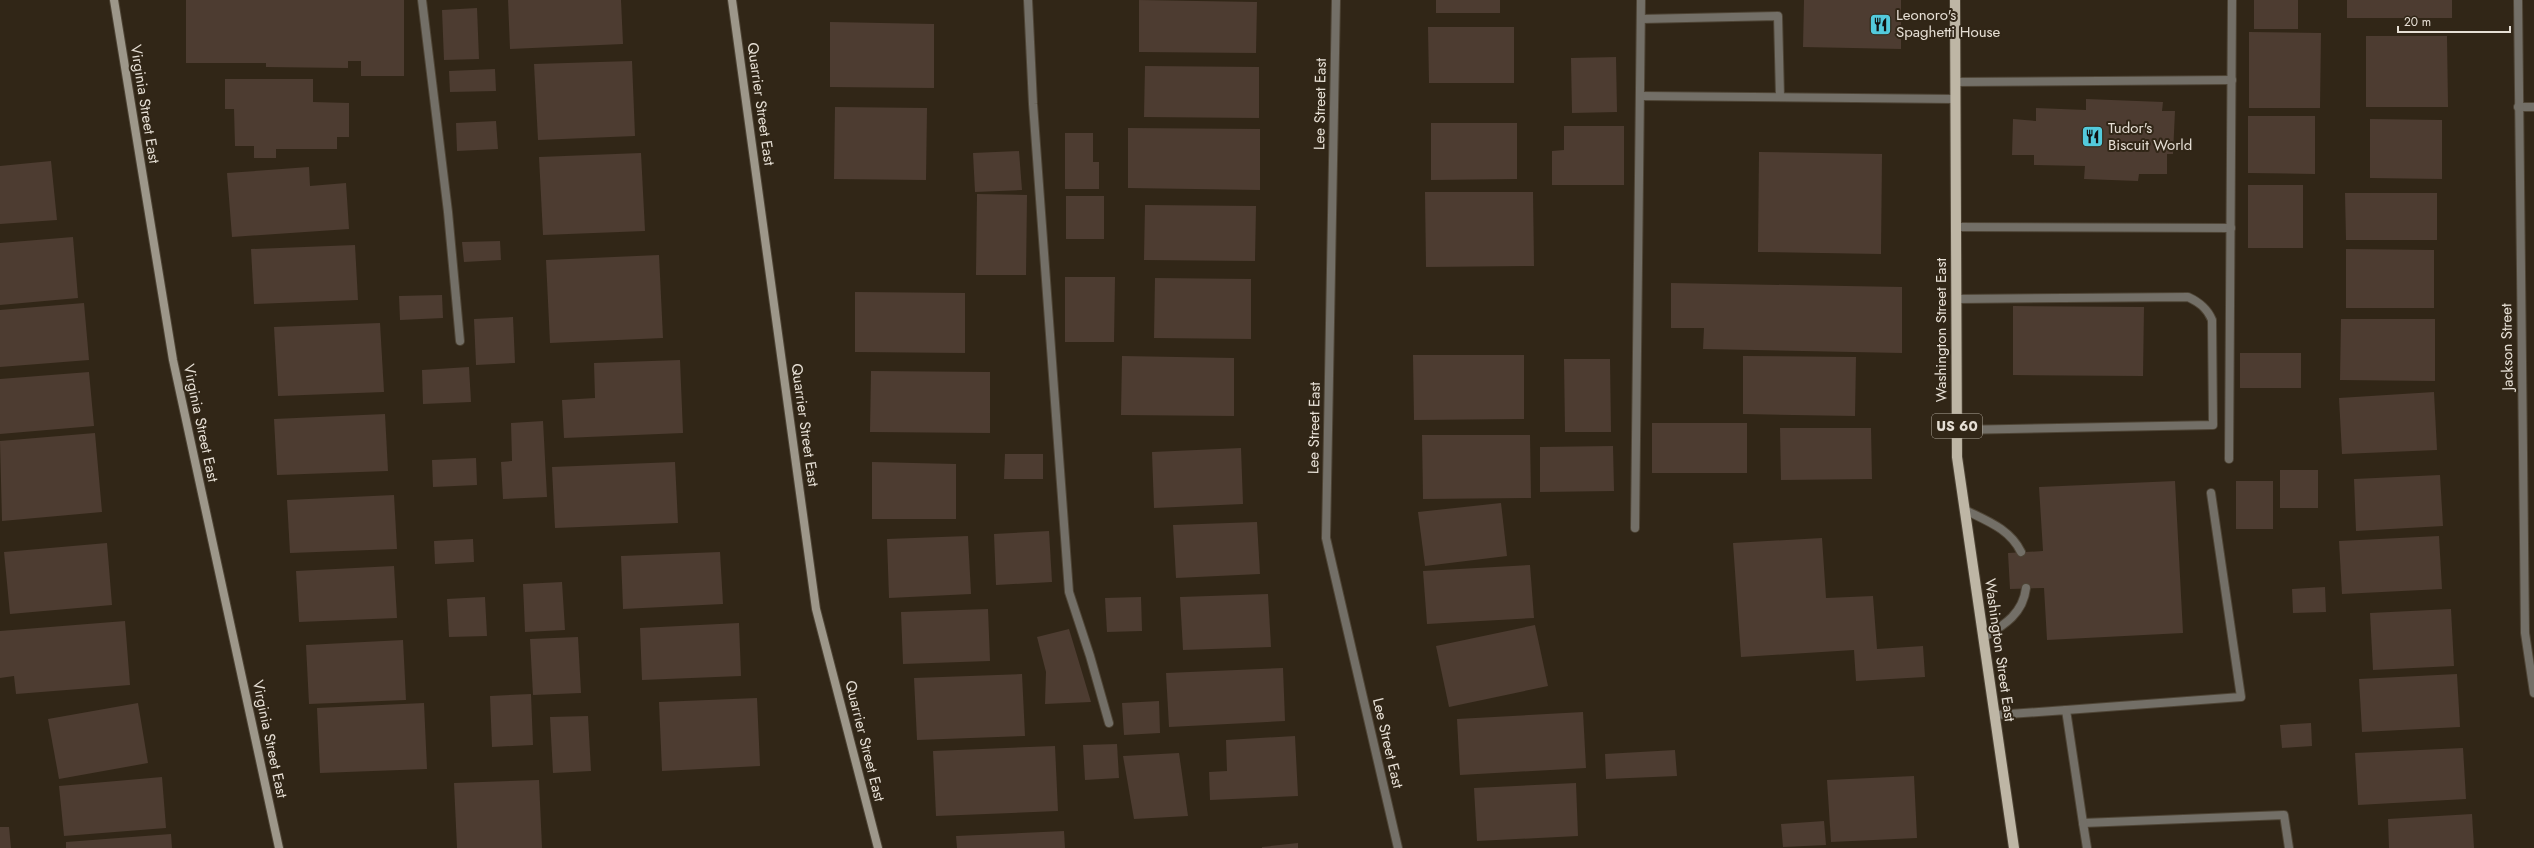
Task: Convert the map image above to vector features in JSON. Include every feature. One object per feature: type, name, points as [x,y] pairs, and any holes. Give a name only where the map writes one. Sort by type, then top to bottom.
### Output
[{"type":"main road","name":"Virginia Street East","points":[[114,0],[173,360],[279,848]]},
{"type":"main road","name":"Quarrier Street East","points":[[732,0],[816,609],[878,848]]},
{"type":"main road","name":"Washington Street East","points":[[1955,0],[1957,457],[2014,848]]},
{"type":"street","points":[[422,0],[448,212],[460,341]]},
{"type":"street","points":[[1028,0],[1033,104],[1069,592],[1090,656],[1109,723]]},
{"type":"street","name":"Lee Street East","points":[[1336,0],[1326,538],[1398,848]]},
{"type":"street","points":[[1635,528],[1641,0]]},
{"type":"street","points":[[2229,460],[2232,0]]},
{"type":"street","name":"Jackson Street","points":[[2518,0],[2525,634],[2534,693]]},
{"type":"street","points":[[1641,19],[1778,16],[1780,97]]},
{"type":"street","points":[[1955,82],[2232,80]]},
{"type":"street","points":[[1640,96],[1955,99]]},
{"type":"street","points":[[2518,107],[2534,107]]},
{"type":"street","points":[[1956,227],[2231,228]]},
{"type":"street","points":[[1956,299],[2188,297],[2198,301],[2208,312],[2212,320],[2213,425],[1957,430]]},
{"type":"street","points":[[1995,715],[2241,697],[2211,493]]},
{"type":"street","points":[[1965,510],[2006,532],[2016,543],[2021,552]]},
{"type":"street","points":[[1983,638],[2009,622],[2022,604],[2026,588]]},
{"type":"street","points":[[2066,710],[2088,848]]},
{"type":"street","points":[[2083,823],[2284,815],[2289,848]]},
{"type":"building","points":[[186,0],[404,0],[404,76],[361,76],[361,61],[348,61],[348,68],[266,67],[266,63],[186,63]]},
{"type":"building","points":[[508,0],[621,0],[623,44],[510,49]]},
{"type":"building","points":[[1139,0],[1257,2],[1256,53],[1139,52]]},
{"type":"building","points":[[1436,0],[1500,0],[1500,13],[1436,13]]},
{"type":"building","points":[[1804,0],[1901,0],[1901,49],[1803,47]]},
{"type":"building","points":[[2254,0],[2298,0],[2298,29],[2254,29]]},
{"type":"building","points":[[2347,0],[2452,0],[2452,18],[2347,18]]},
{"type":"building","points":[[477,8],[479,59],[444,60],[442,10]]},
{"type":"building","points":[[830,22],[934,24],[934,88],[830,87]]},
{"type":"building","points":[[1428,27],[1514,27],[1514,83],[1429,83]]},
{"type":"building","points":[[2249,32],[2321,33],[2320,108],[2249,108]]},
{"type":"building","points":[[2366,36],[2447,36],[2448,107],[2366,107]]},
{"type":"building","points":[[1616,57],[1617,112],[1572,113],[1571,58]]},
{"type":"building","points":[[632,61],[635,136],[538,140],[534,64]]},
{"type":"building","points":[[1145,66],[1259,67],[1259,118],[1144,117]]},
{"type":"building","points":[[495,69],[496,91],[450,92],[449,71]]},
{"type":"building","points":[[225,79],[313,79],[313,102],[349,103],[349,137],[337,137],[337,149],[276,149],[276,158],[254,158],[254,146],[235,146],[234,109],[225,109]]},
{"type":"building","name":"Tudor's Biscuit World","points":[[2086,99],[2163,102],[2162,111],[2175,111],[2173,154],[2167,154],[2167,174],[2139,174],[2138,181],[2084,179],[2085,166],[2034,165],[2034,155],[2012,155],[2013,119],[2036,121],[2036,108],[2086,110]]},
{"type":"building","points":[[835,107],[927,108],[926,180],[834,179]]},
{"type":"building","points":[[2248,116],[2315,116],[2315,174],[2248,173]]},
{"type":"building","points":[[2370,119],[2442,120],[2442,179],[2370,178]]},
{"type":"building","points":[[496,121],[498,149],[457,151],[456,123]]},
{"type":"building","points":[[1431,123],[1517,123],[1517,179],[1431,180]]},
{"type":"building","points":[[1564,126],[1624,126],[1624,185],[1552,185],[1552,151],[1564,150]]},
{"type":"building","points":[[1128,128],[1260,129],[1260,190],[1128,188]]},
{"type":"building","points":[[1065,133],[1093,133],[1093,162],[1099,162],[1099,189],[1065,189]]},
{"type":"building","points":[[1019,151],[1022,190],[975,192],[973,153]]},
{"type":"building","points":[[1759,152],[1882,154],[1881,254],[1758,252]]},
{"type":"building","points":[[641,153],[645,231],[543,235],[539,157]]},
{"type":"building","points":[[51,161],[57,220],[0,224],[0,166]]},
{"type":"building","points":[[309,167],[310,186],[346,183],[349,229],[232,237],[227,173]]},
{"type":"building","points":[[2248,185],[2303,185],[2303,248],[2248,248]]},
{"type":"building","points":[[1425,192],[1533,192],[1534,266],[1426,267]]},
{"type":"building","points":[[2345,193],[2437,193],[2437,240],[2346,240]]},
{"type":"building","points":[[977,194],[1027,195],[1026,275],[976,275]]},
{"type":"building","points":[[1066,196],[1104,196],[1104,239],[1066,239]]},
{"type":"building","points":[[1145,205],[1256,206],[1255,261],[1144,260]]},
{"type":"building","points":[[73,237],[78,298],[0,305],[0,243]]},
{"type":"building","points":[[500,241],[501,260],[464,262],[462,242]]},
{"type":"building","points":[[355,245],[358,300],[254,304],[251,249]]},
{"type":"building","points":[[2346,249],[2434,250],[2434,308],[2346,308]]},
{"type":"building","points":[[659,255],[663,338],[550,343],[546,260]]},
{"type":"building","points":[[1065,277],[1115,277],[1114,342],[1065,342]]},
{"type":"building","points":[[1155,278],[1251,279],[1251,339],[1154,338]]},
{"type":"building","points":[[1671,283],[1902,287],[1902,353],[1703,349],[1704,328],[1671,328]]},
{"type":"building","points":[[855,292],[965,293],[965,353],[855,352]]},
{"type":"building","points":[[442,295],[443,318],[400,320],[399,296]]},
{"type":"building","points":[[84,303],[89,360],[0,367],[0,310]]},
{"type":"building","points":[[2013,306],[2144,307],[2143,376],[2013,375]]},
{"type":"building","points":[[513,317],[515,363],[476,365],[474,319]]},
{"type":"building","points":[[2341,319],[2435,319],[2435,381],[2340,380]]},
{"type":"building","points":[[380,323],[384,392],[278,396],[274,327]]},
{"type":"building","points":[[2240,353],[2301,353],[2301,388],[2240,388]]},
{"type":"building","points":[[1413,355],[1524,355],[1524,419],[1414,420]]},
{"type":"building","points":[[1122,356],[1234,358],[1234,416],[1121,415]]},
{"type":"building","points":[[1743,356],[1856,357],[1855,416],[1743,414]]},
{"type":"building","points":[[1564,359],[1610,359],[1611,432],[1565,432]]},
{"type":"building","points":[[680,360],[683,433],[564,438],[562,400],[595,398],[594,363]]},
{"type":"building","points":[[469,367],[471,402],[423,404],[422,370]]},
{"type":"building","points":[[871,371],[990,372],[990,433],[870,432]]},
{"type":"building","points":[[89,372],[94,426],[0,434],[0,379]]},
{"type":"building","points":[[2434,392],[2437,450],[2342,454],[2339,398]]},
{"type":"building","points":[[385,414],[388,471],[277,475],[274,419]]},
{"type":"building","points":[[543,421],[547,497],[503,499],[501,462],[512,461],[511,423]]},
{"type":"building","points":[[1652,423],[1747,423],[1747,473],[1652,473]]},
{"type":"building","points":[[1780,428],[1871,428],[1872,479],[1781,480]]},
{"type":"building","points":[[95,433],[102,512],[2,521],[0,441]]},
{"type":"building","points":[[1422,435],[1530,435],[1531,498],[1423,499]]},
{"type":"building","points":[[1613,446],[1614,491],[1540,492],[1540,447]]},
{"type":"building","points":[[1241,448],[1243,504],[1154,508],[1152,452]]},
{"type":"building","points":[[1005,454],[1043,454],[1043,479],[1004,479]]},
{"type":"building","points":[[476,458],[477,485],[433,487],[432,460]]},
{"type":"building","points":[[675,462],[678,523],[555,528],[552,467]]},
{"type":"building","points":[[872,462],[956,464],[956,519],[872,519]]},
{"type":"building","points":[[2280,470],[2318,470],[2318,508],[2280,508]]},
{"type":"building","points":[[2440,475],[2443,526],[2356,531],[2354,479]]},
{"type":"building","points":[[2175,481],[2183,633],[2047,640],[2044,588],[2010,589],[2008,553],[2043,551],[2039,487]]},
{"type":"building","points":[[2236,481],[2273,481],[2273,529],[2236,529]]},
{"type":"building","points":[[394,495],[397,549],[290,553],[287,500]]},
{"type":"building","points":[[1501,503],[1507,556],[1425,566],[1418,512]]},
{"type":"building","points":[[1257,522],[1260,574],[1176,578],[1173,525]]},
{"type":"building","points":[[1049,531],[1052,582],[996,585],[994,534]]},
{"type":"building","points":[[968,536],[971,594],[889,598],[887,539]]},
{"type":"building","points":[[2439,536],[2442,589],[2342,594],[2339,541]]},
{"type":"building","points":[[1822,538],[1826,598],[1873,596],[1877,649],[1923,646],[1925,677],[1856,681],[1854,650],[1741,657],[1733,543]]},
{"type":"building","points":[[473,539],[474,562],[435,564],[434,541]]},
{"type":"building","points":[[107,543],[112,605],[10,614],[4,552]]},
{"type":"building","points":[[720,552],[723,604],[623,609],[621,556]]},
{"type":"building","points":[[1530,565],[1534,618],[1427,624],[1423,571]]},
{"type":"building","points":[[394,566],[397,618],[299,622],[296,571]]},
{"type":"building","points":[[562,582],[565,630],[525,632],[523,584]]},
{"type":"building","points":[[2325,587],[2326,612],[2293,613],[2292,589]]},
{"type":"building","points":[[1268,594],[1271,647],[1183,650],[1180,597]]},
{"type":"building","points":[[485,597],[487,636],[449,637],[447,599]]},
{"type":"building","points":[[1141,597],[1142,631],[1107,632],[1105,598]]},
{"type":"building","points":[[988,609],[990,661],[903,664],[901,612]]},
{"type":"building","points":[[2451,609],[2454,666],[2373,670],[2370,613]]},
{"type":"building","points":[[125,621],[130,685],[16,694],[14,676],[0,678],[0,631]]},
{"type":"building","points":[[739,623],[741,676],[642,680],[640,628]]},
{"type":"building","points":[[1535,625],[1548,686],[1449,707],[1436,646]]},
{"type":"building","points":[[1069,629],[1091,702],[1045,704],[1046,672],[1037,637]]},
{"type":"building","points":[[578,637],[581,693],[533,695],[530,639]]},
{"type":"building","points":[[403,640],[406,700],[309,704],[306,645]]},
{"type":"building","points":[[1283,668],[1285,721],[1169,727],[1166,673]]},
{"type":"building","points":[[1022,674],[1025,736],[917,740],[914,678]]},
{"type":"building","points":[[2457,674],[2460,727],[2362,732],[2359,679]]},
{"type":"building","points":[[531,694],[533,745],[492,747],[490,696]]},
{"type":"building","points":[[757,698],[760,766],[662,771],[659,702]]},
{"type":"building","points":[[1159,701],[1160,733],[1124,735],[1122,703]]},
{"type":"building","points":[[138,703],[148,763],[59,779],[48,719]]},
{"type":"building","points":[[424,703],[427,769],[320,773],[317,708]]},
{"type":"building","points":[[1583,712],[1586,768],[1460,775],[1457,719]]},
{"type":"building","points":[[588,716],[591,771],[553,773],[550,717]]},
{"type":"building","points":[[2311,723],[2312,746],[2282,748],[2280,725]]},
{"type":"building","points":[[1295,736],[1298,796],[1210,800],[1209,772],[1227,771],[1226,740]]},
{"type":"building","points":[[1117,744],[1119,778],[1085,780],[1083,745]]},
{"type":"building","points":[[1055,746],[1058,811],[936,816],[933,751]]},
{"type":"building","points":[[2463,748],[2466,799],[2358,805],[2355,753]]},
{"type":"building","points":[[1675,750],[1677,776],[1606,779],[1605,754]]},
{"type":"building","points":[[1179,753],[1188,816],[1134,819],[1123,756]]},
{"type":"building","points":[[1914,776],[1917,838],[1831,842],[1827,780]]},
{"type":"building","points":[[162,777],[166,828],[64,836],[59,786]]},
{"type":"building","points":[[539,780],[542,848],[457,848],[454,783]]},
{"type":"building","points":[[1576,783],[1578,836],[1477,841],[1474,788]]},
{"type":"building","points":[[2472,814],[2474,848],[2389,848],[2388,819]]},
{"type":"building","points":[[1824,821],[1826,845],[1783,847],[1781,824]]},
{"type":"building","points":[[0,827],[9,827],[11,848],[0,848]]},
{"type":"building","points":[[1064,831],[1065,848],[957,848],[956,836]]},
{"type":"building","points":[[171,834],[172,848],[66,848],[66,842]]},
{"type":"building","points":[[1298,843],[1298,848],[1262,848],[1262,847]]},
{"type":"place","name":"Leonoro's Spaghetti House","points":[[1880,24]]},
{"type":"place","name":"Tudor's Biscuit World","points":[[2093,137]]}]
